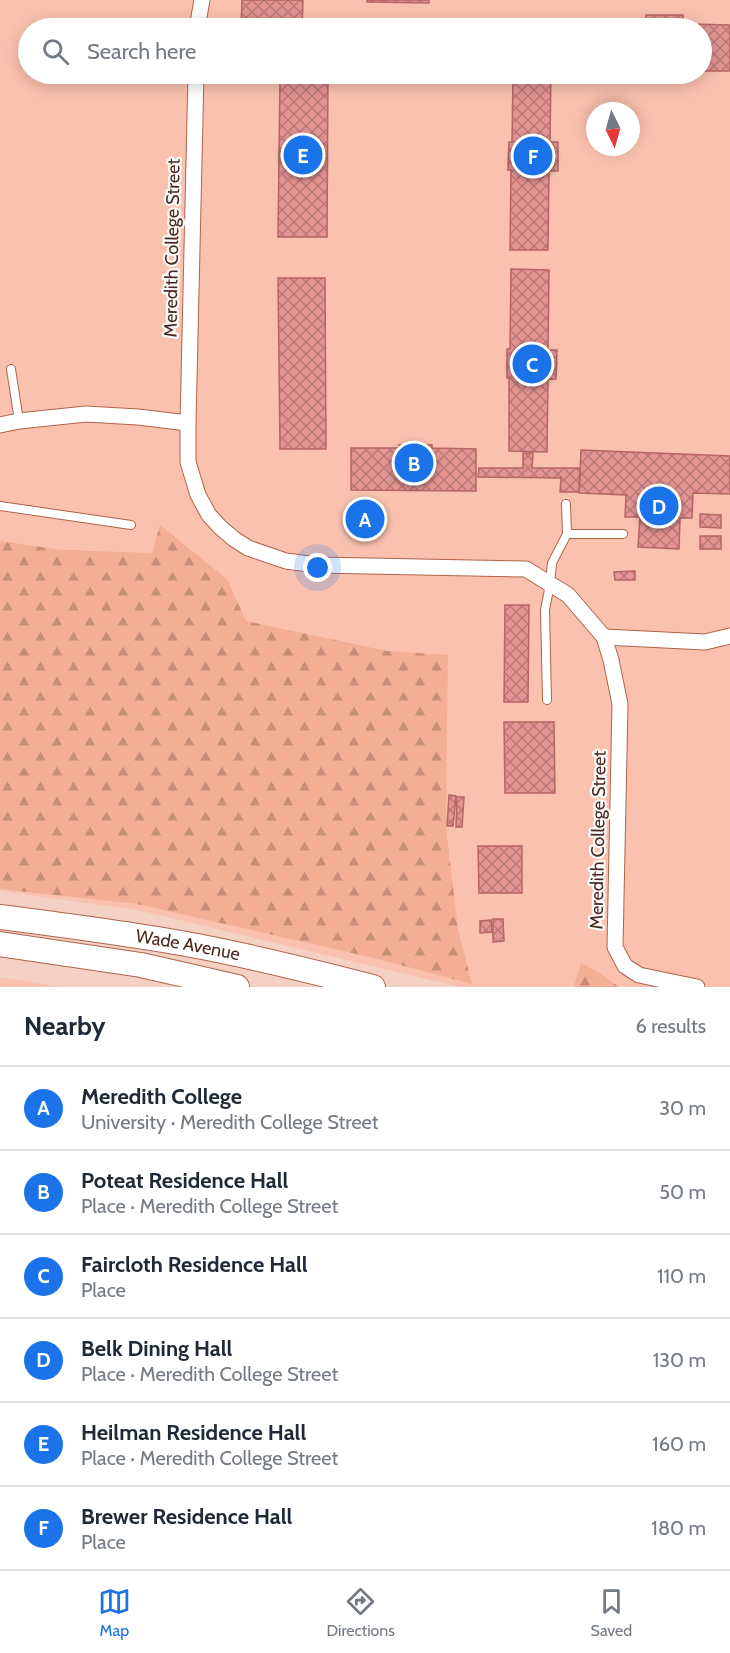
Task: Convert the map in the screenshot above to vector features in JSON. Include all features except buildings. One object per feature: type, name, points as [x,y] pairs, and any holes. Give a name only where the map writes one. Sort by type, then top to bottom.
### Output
[{"type":"main road","name":"Wade Avenue","points":[[0,917],[188,944],[373,987]]},
{"type":"main road","name":"Wade Avenue","points":[[0,944],[141,965],[237,987]]},
{"type":"street","points":[[199,18],[202,0]]},
{"type":"street","name":"Meredith College Street","points":[[196,84],[188,462],[198,495],[209,515],[220,527],[248,548],[286,561],[317,565],[526,569],[568,595],[604,638],[620,704],[615,947],[625,966],[639,975],[697,987]]},
{"type":"street","points":[[0,425],[86,414],[188,423]]},
{"type":"street","points":[[604,638],[705,642],[730,636]]},
{"type":"lane","points":[[11,369],[19,421]]},
{"type":"lane","points":[[548,700],[545,610],[552,563],[567,534],[566,504]]},
{"type":"lane","points":[[0,506],[131,525]]},
{"type":"lane","points":[[567,534],[623,534]]},
{"type":"shaded area","points":[[0,0],[730,0],[730,987],[460,987],[137,910],[0,891]]},
{"type":"shaded area","points":[[0,977],[60,987],[0,987]]},
{"type":"green space","points":[[160,525],[227,579],[246,621],[387,651],[448,655],[446,827],[458,929],[472,984],[374,958],[137,904],[0,889],[0,541],[63,550],[152,553]]},
{"type":"green space","points":[[581,963],[601,974],[619,987],[574,987]]},
{"type":"place","name":"Heilman Residence Hall","points":[[303,155]]},
{"type":"place","name":"Brewer Residence Hall","points":[[533,156]]},
{"type":"place","name":"Faircloth Residence Hall","points":[[532,364]]},
{"type":"place","name":"Poteat Residence Hall","points":[[414,463]]},
{"type":"place","name":"Belk Dining Hall","points":[[659,506]]},
{"type":"place","name":"Meredith College","points":[[365,519]]}]
